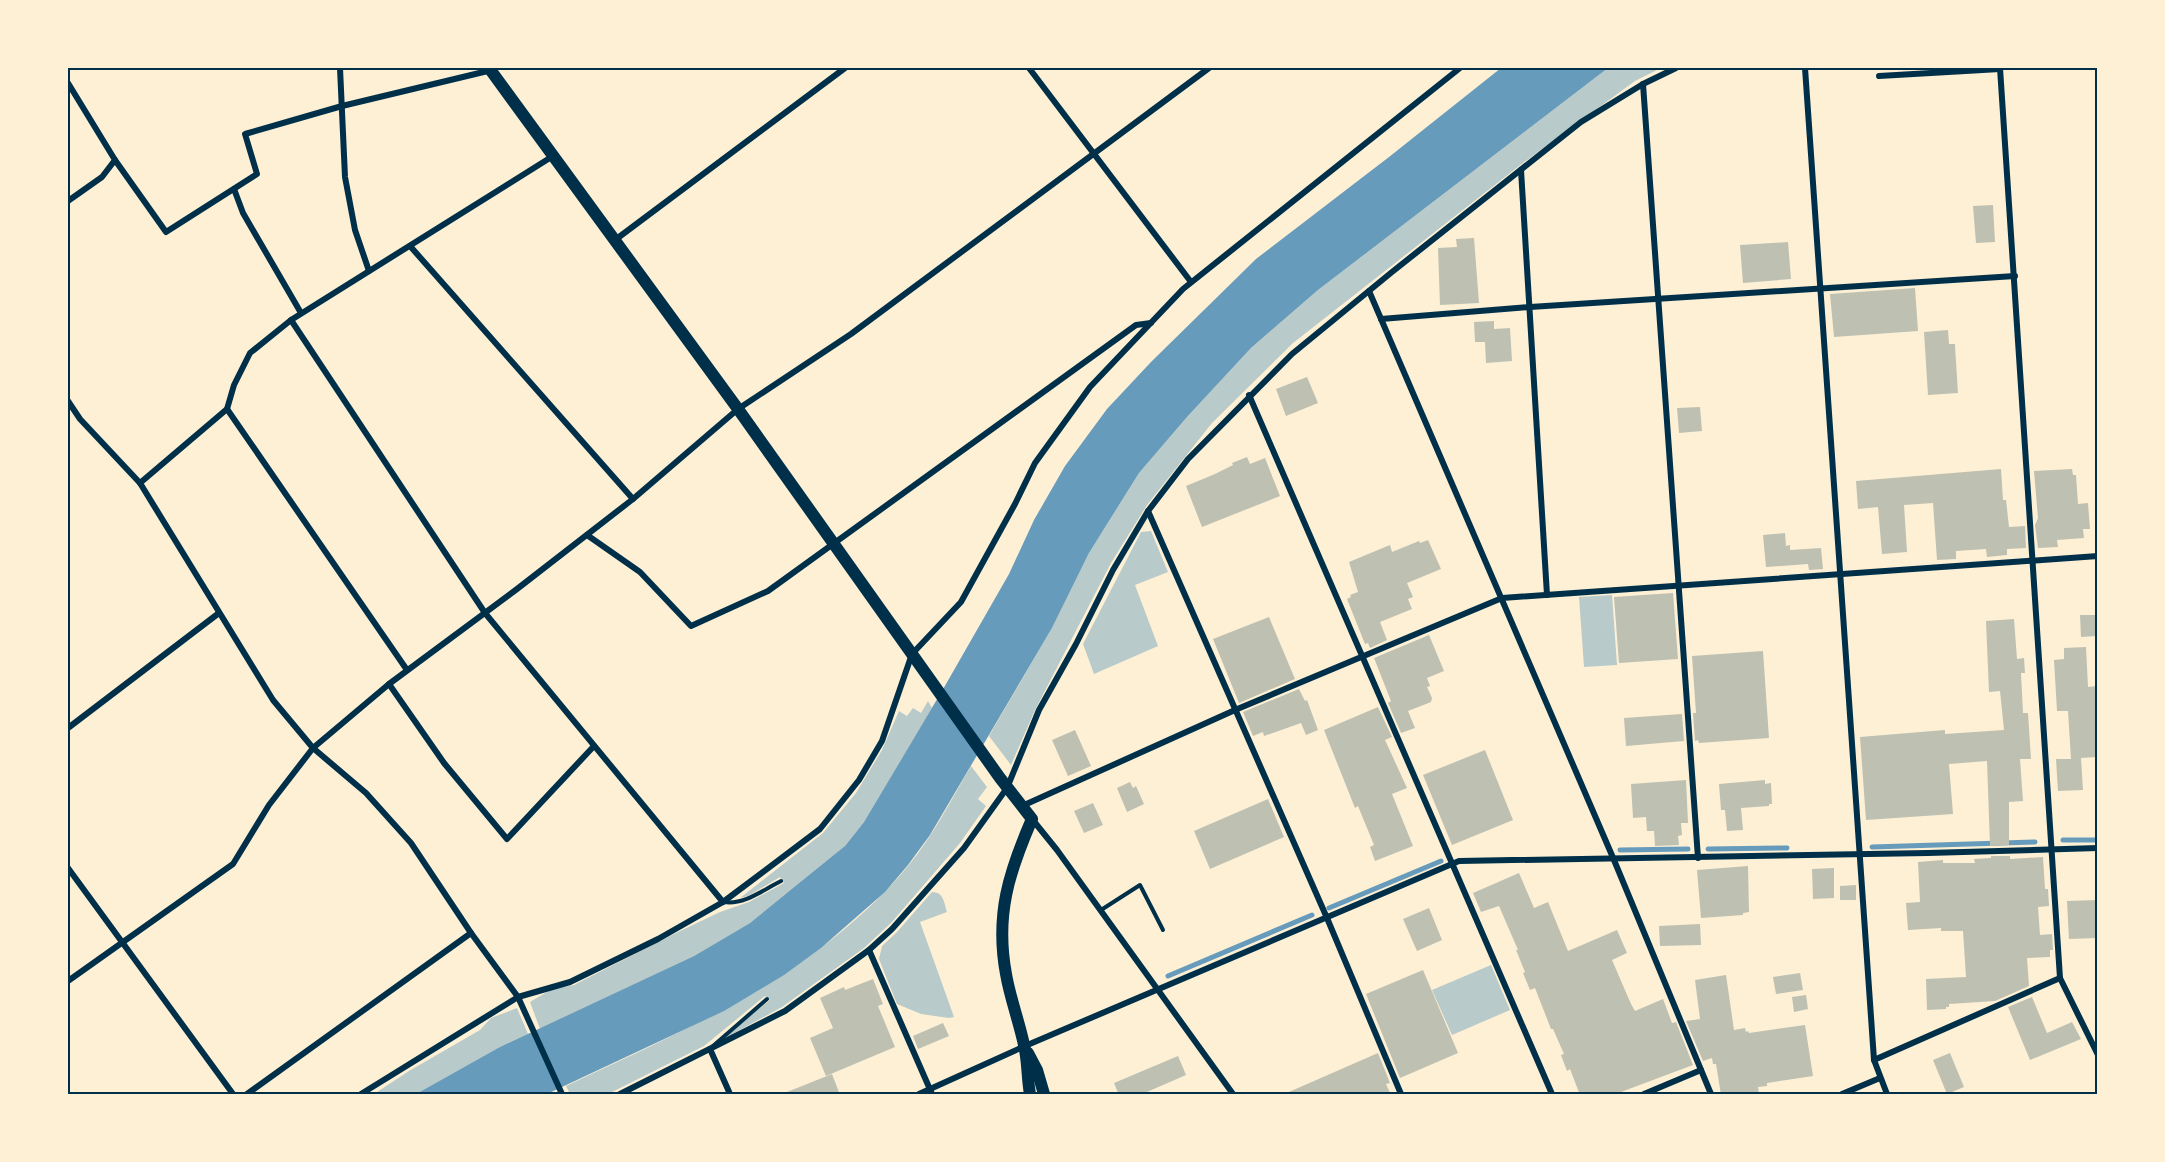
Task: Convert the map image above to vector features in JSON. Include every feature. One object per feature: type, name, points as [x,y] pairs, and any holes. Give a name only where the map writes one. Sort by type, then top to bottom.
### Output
[{"type":"main road","points":[[492,68],[553,156],[1032,819],[1013,862],[1006,890],[1002,936],[1005,973],[1024,1046],[1030,1095]]},
{"type":"main road","points":[[1024,1046],[1037,1070],[1044,1095]]},
{"type":"street","points":[[340,68],[345,177],[355,230],[369,271]]},
{"type":"street","points":[[68,83],[115,160],[166,232],[258,174],[245,134],[342,106],[492,68]]},
{"type":"street","points":[[615,240],[845,68]]},
{"type":"street","points":[[1029,68],[1191,282]]},
{"type":"street","points":[[68,981],[233,864],[269,805],[313,748],[389,684],[633,499],[738,409],[851,334],[1209,68]]},
{"type":"street","points":[[361,1095],[520,1000],[570,982],[658,939],[723,902],[820,829],[859,780],[882,741],[912,654],[961,602],[1035,463],[1090,387],[1191,282],[1460,68]]},
{"type":"street","points":[[620,1095],[785,1011],[869,950],[892,929],[964,848],[1004,783],[1039,710],[1076,644],[1113,570],[1148,511],[1188,459],[1292,354],[1369,291],[1581,122],[1643,84],[1676,68]]},
{"type":"street","points":[[1805,68],[1874,1060],[1887,1095]]},
{"type":"street","points":[[1879,76],[2000,68],[2060,978],[2097,1055]]},
{"type":"street","points":[[1643,84],[1698,858]]},
{"type":"street","points":[[140,483],[227,410],[234,385],[250,353],[291,320],[553,156]]},
{"type":"street","points":[[68,201],[102,177],[115,160]]},
{"type":"street","points":[[1521,170],[1547,595]]},
{"type":"street","points":[[234,189],[243,213],[302,313]]},
{"type":"street","points":[[410,246],[633,499]]},
{"type":"street","points":[[1381,319],[1530,307],[2015,276]]},
{"type":"street","points":[[1369,291],[1614,860],[1711,1095]]},
{"type":"street","points":[[291,320],[485,613],[723,902]]},
{"type":"street","points":[[587,535],[640,572],[692,626],[768,591],[1136,325],[1151,322]]},
{"type":"street","points":[[1250,395],[1552,1095]]},
{"type":"street","points":[[69,406],[140,483],[273,700],[313,748],[366,793],[411,843],[471,933],[520,1000],[562,1095]]},
{"type":"street","points":[[227,410],[407,670]]},
{"type":"street","points":[[1148,511],[1327,918],[1401,1095]]},
{"type":"street","points":[[1022,806],[1235,710],[1502,598],[2097,556]]},
{"type":"street","points":[[68,728],[219,613]]},
{"type":"street","points":[[389,684],[444,763],[507,839],[594,746]]},
{"type":"street","points":[[1032,819],[1057,850],[1233,1095]]},
{"type":"street","points":[[919,1095],[931,1092],[1024,1046],[1158,991],[1459,861],[1861,855],[2097,848]]},
{"type":"street","points":[[68,868],[233,1095]]},
{"type":"street","points":[[247,1095],[471,933]]},
{"type":"street","points":[[869,950],[931,1092]]},
{"type":"street","points":[[1874,1060],[2060,978]]},
{"type":"street","points":[[710,1049],[730,1095]]},
{"type":"street","points":[[1644,1095],[1701,1070]]},
{"type":"street","points":[[1842,1095],[1880,1078]]},
{"type":"lane","points":[[723,902],[733,904],[781,881]]},
{"type":"lane","points":[[1101,911],[1140,885],[1163,930]]},
{"type":"lane","points":[[710,1049],[723,1035],[767,999]]},
{"type":"shaded area","points":[[1608,68],[1661,68],[1635,81],[1519,166],[1293,343],[1212,423],[1147,505],[1111,563],[1035,710],[1011,765],[989,736],[1052,628],[1089,553],[1139,473],[1251,348],[1318,290]]},
{"type":"shaded area","points":[[1151,531],[1168,572],[1135,585],[1158,646],[1094,674],[1083,644],[1141,532]]},
{"type":"shaded area","points":[[1612,595],[1617,665],[1584,667],[1579,597]]},
{"type":"shaded area","points":[[928,701],[932,708],[864,822],[845,846],[825,864],[750,923],[694,956],[540,1029],[530,1002],[552,989],[574,985],[674,934],[720,912],[749,902],[784,883],[780,877],[748,896],[740,898],[823,833],[856,793],[882,750],[899,711],[907,716],[913,708],[921,713]]},
{"type":"shaded area","points":[[971,766],[987,787],[978,799],[986,806],[960,843],[891,923],[864,948],[782,1007],[727,1037],[726,1035],[770,1000],[765,996],[704,1046],[608,1094],[570,1094],[566,1086],[705,1019],[750,994],[793,967],[834,937],[873,904],[908,866],[934,830]]},
{"type":"shaded area","points":[[932,892],[941,896],[947,912],[920,922],[954,1017],[949,1018],[921,1014],[897,1004],[879,959],[882,946]]},
{"type":"shaded area","points":[[1491,965],[1510,1010],[1452,1035],[1432,990]]},
{"type":"shaded area","points":[[517,1008],[528,1034],[498,1048],[416,1094],[374,1094],[480,1030],[491,1018]]},
{"type":"water","points":[[1501,68],[1608,68],[1318,290],[1251,348],[1187,417],[1139,473],[1089,553],[1052,628],[930,835],[885,892],[821,948],[784,975],[724,1011],[547,1094],[416,1094],[498,1048],[694,956],[750,923],[845,846],[864,822],[942,691],[1009,574],[1034,520],[1065,466],[1107,409],[1151,362],[1256,259]]},
{"type":"building","points":[[1993,205],[1995,242],[1976,243],[1973,206]]},
{"type":"building","points":[[1474,238],[1479,303],[1440,305],[1438,248],[1457,247],[1456,239]]},
{"type":"building","points":[[1788,242],[1791,279],[1743,283],[1740,245]]},
{"type":"building","points":[[1915,288],[1918,331],[1834,337],[1830,294]]},
{"type":"building","points":[[1494,321],[1494,329],[1510,328],[1512,361],[1486,363],[1485,342],[1475,342],[1474,322]]},
{"type":"building","points":[[1948,330],[1949,344],[1955,344],[1958,393],[1928,395],[1924,332]]},
{"type":"building","points":[[1307,377],[1318,403],[1286,416],[1276,389]]},
{"type":"building","points":[[1700,407],[1702,431],[1679,433],[1677,408]]},
{"type":"building","points":[[1247,457],[1250,464],[1265,458],[1280,496],[1202,527],[1186,486]]},
{"type":"building","points":[[2001,469],[2003,500],[2006,500],[2009,527],[2025,526],[2026,548],[2007,549],[2007,555],[1987,557],[1986,549],[1956,551],[1956,559],[1937,560],[1933,503],[1904,505],[1907,552],[1882,554],[1878,507],[1858,509],[1856,481]]},
{"type":"building","points":[[2072,469],[2073,475],[2076,475],[2078,504],[2088,503],[2090,529],[2083,529],[2084,538],[2057,540],[2058,547],[2038,548],[2035,525],[2038,518],[2034,471]]},
{"type":"building","points":[[1785,533],[1786,546],[1790,545],[1790,550],[1821,548],[1823,569],[1809,570],[1808,564],[1766,567],[1763,535]]},
{"type":"building","points":[[1428,540],[1441,569],[1407,583],[1413,597],[1408,599],[1412,609],[1380,622],[1387,640],[1370,648],[1368,643],[1365,644],[1347,599],[1358,592],[1349,562],[1390,545],[1392,552],[1419,541],[1420,543]]},
{"type":"building","points":[[1673,593],[1678,659],[1619,663],[1614,597]]},
{"type":"building","points":[[2080,615],[2097,615],[2097,636],[2081,637]]},
{"type":"building","points":[[1269,617],[1295,679],[1239,703],[1213,639]]},
{"type":"building","points":[[2014,619],[2017,659],[2024,658],[2025,673],[2021,673],[2023,713],[2028,713],[2031,759],[2020,759],[2023,801],[2009,802],[2009,845],[1990,846],[1987,761],[1949,764],[1953,814],[1866,820],[1860,737],[1945,730],[1945,734],[2004,730],[2000,691],[1989,692],[1986,621]]},
{"type":"building","points":[[1429,635],[1444,671],[1427,678],[1431,702],[1408,711],[1415,728],[1401,733],[1388,703],[1391,701],[1374,658]]},
{"type":"building","points":[[2086,647],[2088,687],[2097,686],[2097,757],[2081,758],[2083,790],[2058,791],[2056,759],[2071,759],[2068,711],[2057,711],[2054,660],[2064,659],[2064,648]]},
{"type":"building","points":[[1763,651],[1769,738],[1699,743],[1698,740],[1695,741],[1693,713],[1696,713],[1692,656]]},
{"type":"building","points":[[1299,689],[1305,701],[1307,700],[1318,730],[1306,735],[1301,723],[1264,736],[1263,732],[1253,736],[1243,712]]},
{"type":"building","points":[[1378,707],[1392,737],[1385,740],[1407,788],[1392,794],[1413,846],[1375,861],[1370,847],[1374,845],[1358,806],[1355,808],[1324,730]]},
{"type":"building","points":[[1682,714],[1684,741],[1626,746],[1624,718]]},
{"type":"building","points":[[1075,730],[1091,766],[1068,776],[1052,740]]},
{"type":"building","points":[[1485,750],[1513,820],[1452,845],[1423,775]]},
{"type":"building","points":[[1686,780],[1688,823],[1681,823],[1682,835],[1678,836],[1679,845],[1655,846],[1654,831],[1647,831],[1646,817],[1633,818],[1631,784]]},
{"type":"building","points":[[1765,780],[1765,784],[1771,783],[1772,804],[1741,808],[1743,830],[1727,831],[1725,810],[1721,810],[1719,784]]},
{"type":"building","points":[[1130,782],[1133,788],[1136,786],[1144,804],[1127,812],[1117,788]]},
{"type":"building","points":[[1268,799],[1284,837],[1210,869],[1194,831]]},
{"type":"building","points":[[1093,803],[1103,825],[1084,833],[1074,811]]},
{"type":"building","points":[[1991,856],[2010,856],[2010,859],[2043,857],[2045,889],[2048,889],[2049,906],[2038,907],[2040,935],[2052,934],[2053,950],[2050,950],[2050,957],[2027,958],[2029,986],[1995,1001],[1949,1004],[1946,1009],[1927,1010],[1926,979],[1966,977],[1963,931],[1941,931],[1941,928],[1908,930],[1906,903],[1920,902],[1918,862],[1943,860],[1943,863],[1975,863],[1974,859],[1991,858]]},
{"type":"building","points":[[1748,866],[1749,912],[1743,915],[1701,918],[1697,870]]},
{"type":"building","points":[[1834,868],[1834,898],[1813,899],[1812,869]]},
{"type":"building","points":[[1519,873],[1534,908],[1548,902],[1568,951],[1617,930],[1627,953],[1612,960],[1631,1004],[1635,1011],[1663,999],[1672,1023],[1676,1022],[1693,1065],[1613,1095],[1580,1095],[1570,1069],[1567,1071],[1561,1055],[1564,1054],[1551,1029],[1535,988],[1530,990],[1516,950],[1518,950],[1499,906],[1481,912],[1473,893]]},
{"type":"building","points":[[1856,885],[1856,900],[1840,900],[1840,886]]},
{"type":"building","points":[[2097,900],[2097,938],[2069,939],[2067,901]]},
{"type":"building","points":[[1429,908],[1442,940],[1417,951],[1403,919]]},
{"type":"building","points":[[1700,924],[1701,945],[1660,946],[1659,926]]},
{"type":"building","points":[[1423,970],[1458,1053],[1400,1078],[1366,994]]},
{"type":"building","points":[[1800,973],[1803,990],[1776,994],[1773,977]]},
{"type":"building","points":[[1726,975],[1734,1030],[1745,1028],[1749,1033],[1805,1025],[1813,1076],[1767,1083],[1767,1086],[1758,1087],[1759,1095],[1721,1095],[1716,1064],[1713,1064],[1712,1058],[1703,1061],[1686,1021],[1700,1019],[1695,980]]},
{"type":"building","points":[[873,979],[883,1004],[878,1006],[895,1047],[826,1076],[810,1038],[833,1028],[820,998],[844,987],[845,990]]},
{"type":"building","points":[[1806,995],[1808,1009],[1794,1012],[1792,997]]},
{"type":"building","points":[[2032,997],[2047,1033],[2072,1022],[2081,1039],[2030,1060],[2008,1007]]},
{"type":"building","points":[[943,1023],[949,1036],[918,1049],[913,1036]]},
{"type":"building","points":[[1378,1053],[1390,1083],[1386,1084],[1391,1095],[1282,1095]]},
{"type":"building","points":[[1950,1053],[1964,1087],[1947,1094],[1933,1060]]},
{"type":"building","points":[[1178,1056],[1186,1075],[1140,1095],[1119,1095],[1114,1083]]},
{"type":"building","points":[[832,1074],[840,1095],[782,1095],[782,1094]]},
{"type":"waterway","points":[[2063,840],[2098,840]]},
{"type":"waterway","points":[[1872,847],[2035,842]]},
{"type":"waterway","points":[[1708,849],[1787,848]]},
{"type":"waterway","points":[[1620,850],[1688,849]]},
{"type":"waterway","points":[[1329,908],[1441,861]]},
{"type":"waterway","points":[[1168,976],[1312,915]]}]
